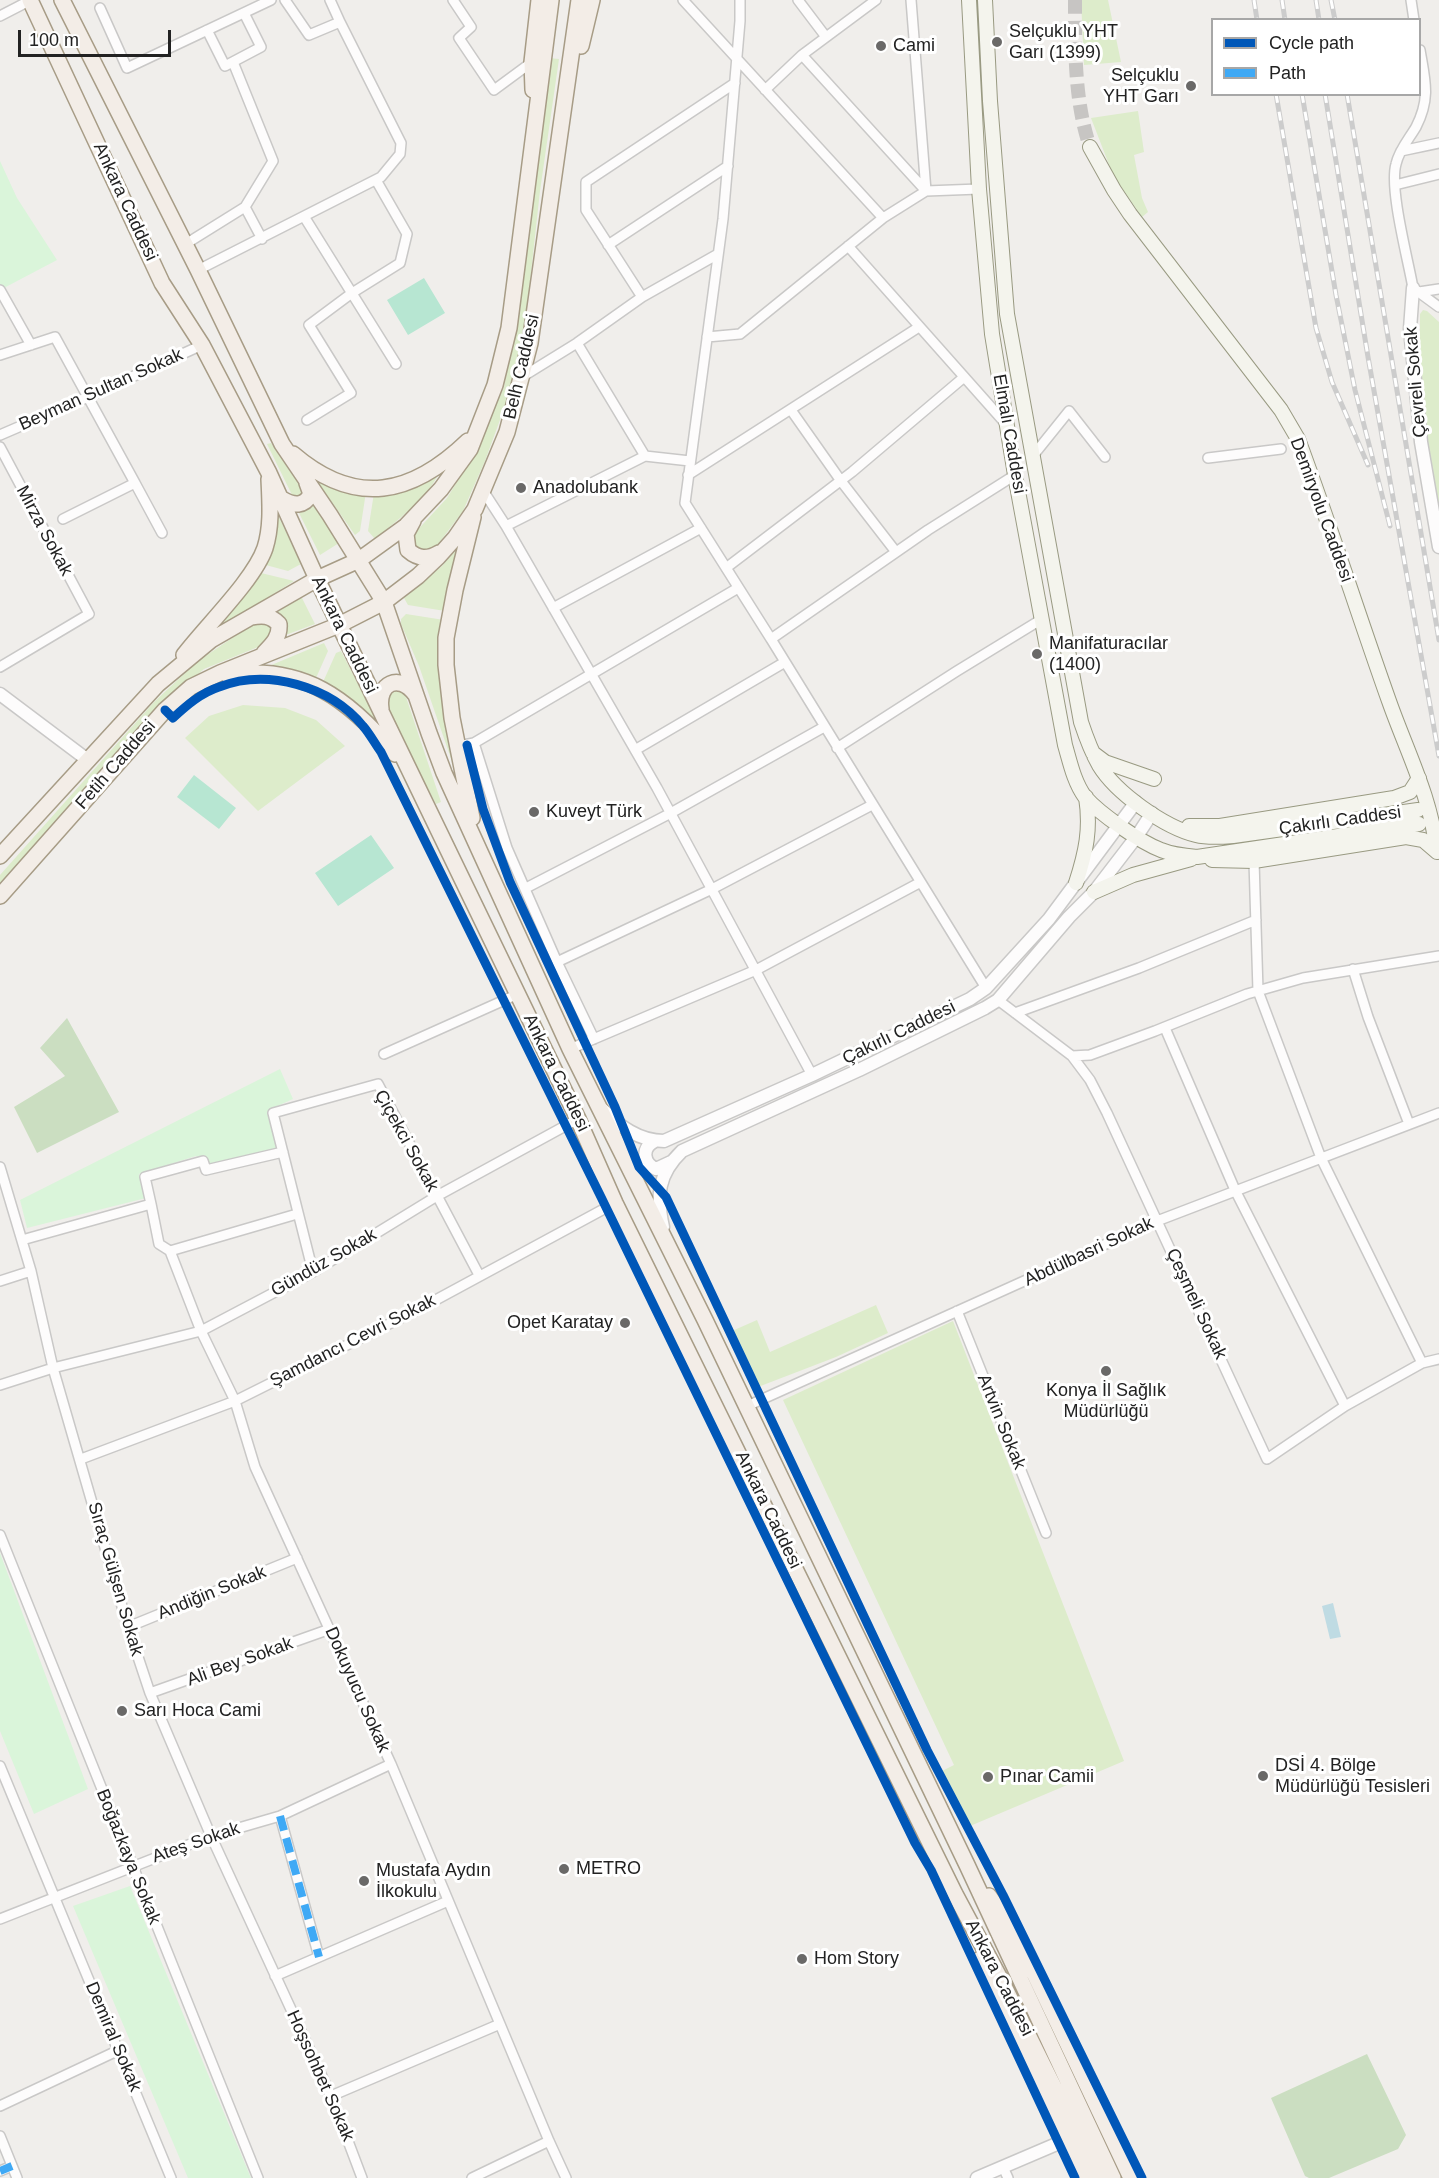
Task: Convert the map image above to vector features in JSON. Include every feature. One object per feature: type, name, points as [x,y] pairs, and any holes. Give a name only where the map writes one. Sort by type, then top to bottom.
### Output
[{"type":"main road","name":"Ankara Caddesi","points":[[30,0],[162,283],[202,345],[282,499],[317,579],[578,1119],[615,1203],[955,1894],[1003,1984],[1099,2178]]},
{"type":"main road","name":"Ankara Caddesi","points":[[63,0],[282,444],[384,602],[444,773],[570,1049],[967,1864],[1113,2178]]},
{"type":"main road","name":"Belh Caddesi","points":[[384,602],[418,576],[444,550],[476,509],[507,432],[530,343],[579,0]]},
{"type":"main road","name":"Belh Caddesi","points":[[568,89],[592,0]]},
{"type":"main road","name":"Elmalı Caddesi","points":[[969,0],[987,290],[1015,475],[1065,745],[1074,774],[1086,797],[1137,836]]},
{"type":"main road","name":"Elmalı Caddesi","points":[[985,0],[990,101],[1007,314],[1081,722],[1092,752],[1107,776],[1152,813]]},
{"type":"main road","name":"Belh Caddesi","points":[[537,108],[532,62],[547,3]]},
{"type":"main road","name":"Belh Caddesi","points":[[359,560],[406,526],[447,481],[470,449],[495,385],[509,328],[537,108],[547,3]]},
{"type":"main road","name":"Demiryolu Caddesi","points":[[1090,147],[1130,213],[1290,424],[1304,455],[1400,732],[1432,814],[1438,858]]},
{"type":"main road","points":[[282,444],[303,463],[332,480],[362,488],[378,489],[416,480],[437,468],[479,429]]},
{"type":"main road","points":[[167,677],[257,564],[265,549],[270,527],[269,473]]},
{"type":"main road","points":[[282,499],[294,505],[302,504],[311,494],[307,483]]},
{"type":"main road","points":[[476,509],[455,590],[446,638],[449,692],[478,850]]},
{"type":"main road","points":[[414,518],[406,534],[408,550],[421,558],[428,558],[444,550]]},
{"type":"main road","name":"Fetih Caddesi","points":[[0,856],[133,711],[167,677],[211,640],[317,579],[359,560]]},
{"type":"main road","name":"Fetih Caddesi","points":[[0,896],[165,710],[191,687],[339,625],[384,602]]},
{"type":"main road","points":[[251,617],[265,615],[279,624],[278,636],[274,643],[259,657]]},
{"type":"main road","points":[[210,678],[264,672],[303,681],[333,696],[366,721],[409,771]]},
{"type":"main road","points":[[381,711],[379,697],[382,690],[396,682],[404,683],[417,696]]},
{"type":"main road","points":[[1092,752],[1105,762],[1154,780]]},
{"type":"main road","points":[[1164,821],[1192,827],[1210,827],[1383,800],[1404,796],[1410,792],[1419,778]]},
{"type":"main road","points":[[1076,883],[1089,832],[1086,797]]},
{"type":"main road","name":"Çakırlı Caddesi","points":[[1137,836],[1163,851],[1197,857],[1418,817],[1221,837],[1194,834],[1152,813]]},
{"type":"main road","points":[[1094,892],[1133,876],[1197,857],[1216,861],[1254,861],[1406,837],[1423,840],[1438,858]]},
{"type":"main road","points":[[967,1864],[1005,1919],[1035,1975],[1131,2178]]},
{"type":"main road","points":[[955,1894],[998,2001],[1085,2178]]},
{"type":"street","points":[[0,16],[30,0]]},
{"type":"street","points":[[100,8],[127,68],[271,0]]},
{"type":"street","points":[[285,0],[309,35],[340,22]]},
{"type":"street","points":[[198,270],[305,218],[376,180],[392,166],[400,154],[401,143],[330,0]]},
{"type":"street","points":[[453,0],[471,27],[459,38],[494,90],[532,62]]},
{"type":"street","points":[[683,0],[883,218]]},
{"type":"street","points":[[740,0],[728,166],[685,503],[986,988]]},
{"type":"street","points":[[765,90],[801,55],[876,0]]},
{"type":"street","points":[[911,0],[926,191]]},
{"type":"street","points":[[1411,0],[1414,18]]},
{"type":"street","points":[[800,1],[826,37]]},
{"type":"street","points":[[207,30],[225,66],[261,47],[244,13]]},
{"type":"street","points":[[801,55],[926,191]]},
{"type":"street","points":[[1421,61],[1427,94],[1417,125],[1395,165],[1395,184],[1416,290],[1439,307]]},
{"type":"street","points":[[184,245],[245,207],[273,161],[233,62]]},
{"type":"street","points":[[642,297],[586,210],[586,182],[735,83]]},
{"type":"street","points":[[1401,151],[1439,143]]},
{"type":"street","points":[[609,245],[728,166]]},
{"type":"street","points":[[1395,184],[1439,174]]},
{"type":"street","points":[[307,420],[351,393],[309,325],[352,293],[400,263],[407,234],[376,180]]},
{"type":"street","points":[[707,337],[740,334],[883,218],[926,191],[979,189]]},
{"type":"street","points":[[245,207],[262,239]]},
{"type":"street","points":[[305,218],[396,364]]},
{"type":"street","points":[[848,246],[1008,426]]},
{"type":"street","points":[[521,378],[577,343],[642,297],[718,254]]},
{"type":"street","points":[[1416,290],[1439,289]]},
{"type":"street","points":[[0,290],[31,345]]},
{"type":"street","name":"Çevreli Sokak","points":[[1416,290],[1410,329],[1421,442],[1439,547]]},
{"type":"street","points":[[688,475],[919,327]]},
{"type":"street","points":[[0,355],[55,337],[162,533]]},
{"type":"street","points":[[577,343],[645,456]]},
{"type":"street","name":"Beyman Sultan Sokak","points":[[0,435],[202,345]]},
{"type":"street","points":[[726,568],[841,481],[963,378]]},
{"type":"street","points":[[791,410],[841,481],[896,552]]},
{"type":"street","points":[[1032,457],[1069,411],[1105,457]]},
{"type":"street","name":"Mirza Sokak","points":[[0,447],[89,614],[0,667]]},
{"type":"street","points":[[1208,458],[1281,449]]},
{"type":"street","points":[[506,526],[645,456],[690,461]]},
{"type":"street","points":[[771,639],[896,552],[1015,475]]},
{"type":"street","points":[[63,519],[135,483]]},
{"type":"street","points":[[484,492],[506,526],[635,750],[812,1075]]},
{"type":"street","points":[[553,608],[701,528]]},
{"type":"street","points":[[458,746],[474,743],[738,588]]},
{"type":"street","points":[[837,748],[1042,619]]},
{"type":"street","points":[[635,750],[784,662]]},
{"type":"street","points":[[0,694],[89,761]]},
{"type":"street","points":[[526,888],[669,814],[824,727]]},
{"type":"street","points":[[474,743],[507,848],[556,962],[594,1039]]},
{"type":"street","name":"Çakırlı Caddesi","points":[[655,1141],[676,1137],[812,1075],[970,999],[986,988],[1049,919],[1136,802]]},
{"type":"street","points":[[556,962],[712,889],[872,805]]},
{"type":"street","name":"Çakırlı Caddesi","points":[[671,1162],[682,1151],[859,1070],[998,1000],[1069,917],[1094,892],[1152,813]]},
{"type":"street","points":[[1254,861],[1258,992],[1322,1158],[1422,1363]]},
{"type":"street","points":[[570,1049],[756,970],[920,883]]},
{"type":"street","points":[[1015,1013],[1139,968],[1256,920]]},
{"type":"street","points":[[1072,1056],[1090,1055],[1258,992],[1303,978],[1439,956]]},
{"type":"street","points":[[1353,969],[1368,1017],[1409,1124]]},
{"type":"street","points":[[384,1054],[518,994]]},
{"type":"street","name":"Çeşmeli Sokak","points":[[998,1000],[1072,1056],[1090,1080],[1267,1459],[1345,1406],[1422,1363],[1439,1359]]},
{"type":"street","points":[[1165,1028],[1235,1190],[1345,1406]]},
{"type":"street","name":"Çiçekci Sokak","points":[[313,1272],[273,1113],[378,1084],[479,1275]]},
{"type":"street","points":[[598,1105],[626,1129],[642,1138],[655,1141]]},
{"type":"street","name":"Abdülbasri Sokak","points":[[745,1407],[1157,1221],[1439,1113]]},
{"type":"street","name":"Gündüz Sokak","points":[[0,1385],[53,1368],[201,1331],[313,1272],[436,1196],[578,1119]]},
{"type":"street","points":[[655,1141],[648,1144],[645,1150],[645,1158],[649,1166],[656,1169],[671,1162]]},
{"type":"street","name":"Dokuyucu Sokak","points":[[283,1152],[206,1170],[203,1161],[145,1177],[159,1244],[170,1251],[201,1331],[235,1401],[255,1467],[391,1764],[566,2178]]},
{"type":"street","points":[[667,1246],[659,1210],[659,1194],[663,1177],[671,1162]]},
{"type":"street","name":"Sıraç Gülşen Sokak","points":[[0,1167],[31,1271],[53,1368],[128,1627],[150,1694],[275,1976]]},
{"type":"street","name":"Şamdancı Cevri Sokak","points":[[81,1459],[235,1401],[419,1309],[615,1203]]},
{"type":"street","points":[[22,1240],[151,1204]]},
{"type":"street","points":[[170,1251],[297,1214]]},
{"type":"street","points":[[0,1281],[31,1271]]},
{"type":"street","name":"Artvin Sokak","points":[[957,1311],[1046,1533]]},
{"type":"street","name":"Boğazkaya Sokak","points":[[0,1535],[258,2178]]},
{"type":"street","name":"Andiğin Sokak","points":[[128,1627],[297,1558]]},
{"type":"street","name":"Ali Bey Sokak","points":[[150,1694],[330,1629]]},
{"type":"street","name":"Ateş Sokak","points":[[0,1919],[211,1836],[280,1816],[391,1764]]},
{"type":"street","name":"Demiral Sokak","points":[[0,1766],[171,2178]]},
{"type":"street","points":[[280,1816],[319,1957]]},
{"type":"street","points":[[275,1976],[448,1901]]},
{"type":"street","name":"Hoşsohbet Sokak","points":[[275,1976],[331,2096],[363,2178]]},
{"type":"street","points":[[331,2096],[500,2024]]},
{"type":"street","points":[[0,2106],[119,2050]]},
{"type":"street","points":[[0,2136],[17,2178]]},
{"type":"street","points":[[472,2178],[549,2140]]},
{"type":"street","points":[[977,2178],[1005,2172],[1066,2140]]},
{"type":"street","points":[[0,2171],[12,2166]]},
{"type":"green space","points":[[1081,0],[1108,0],[1121,62],[1084,65]]},
{"type":"green space","points":[[549,58],[559,59],[540,191],[527,309],[512,387],[485,461],[463,511],[433,551],[415,550],[412,536],[447,498],[473,456],[504,387],[520,310]]},
{"type":"green space","points":[[1138,111],[1144,152],[1134,155],[1142,198],[1148,212],[1142,217],[1113,175],[1091,118]]},
{"type":"green space","points":[[0,161],[17,198],[57,260],[0,290]]},
{"type":"green space","points":[[424,278],[445,313],[408,335],[387,300]]},
{"type":"green space","points":[[1423,310],[1439,322],[1439,523],[1420,400],[1420,314]]},
{"type":"green space","points":[[271,443],[305,493],[294,499],[267,444]]},
{"type":"green space","points":[[439,473],[419,501],[375,539],[368,531],[374,493]]},
{"type":"green space","points":[[315,478],[366,492],[360,531],[355,535]]},
{"type":"green space","points":[[313,505],[339,543],[320,555],[299,513]]},
{"type":"green space","points":[[276,511],[301,564],[288,571],[262,564]]},
{"type":"green space","points":[[458,548],[445,611],[408,605],[404,598],[442,566]]},
{"type":"green space","points":[[257,572],[294,581],[210,634]]},
{"type":"green space","points":[[301,596],[315,624],[283,636],[274,612]]},
{"type":"green space","points":[[406,614],[444,620],[458,779],[419,666],[401,624],[401,619]]},
{"type":"green space","points":[[259,620],[274,627],[268,643],[204,669],[161,706],[0,884],[0,875],[154,702],[198,661]]},
{"type":"green space","points":[[324,643],[328,651],[316,678],[297,671],[269,666]]},
{"type":"green space","points":[[341,651],[378,723],[356,703],[323,682],[336,653]]},
{"type":"green space","points":[[395,690],[401,691],[406,697],[441,802],[436,804],[386,708],[390,694]]},
{"type":"green space","points":[[243,705],[285,708],[316,720],[345,746],[258,811],[185,738],[209,716]]},
{"type":"green space","points":[[194,775],[236,808],[219,829],[177,797]]},
{"type":"green space","points":[[371,835],[394,868],[338,906],[315,873]]},
{"type":"green space","points":[[67,1018],[119,1112],[37,1153],[14,1107],[65,1076],[40,1048]]},
{"type":"green space","points":[[280,1069],[293,1099],[273,1108],[280,1147],[211,1166],[196,1156],[139,1174],[146,1198],[27,1228],[20,1200]]},
{"type":"green space","points":[[876,1305],[888,1333],[836,1357],[758,1387],[732,1331],[757,1320],[770,1352]]},
{"type":"green space","points":[[953,1321],[1124,1761],[970,1826],[942,1771],[954,1765],[783,1400]]},
{"type":"green space","points":[[0,1553],[88,1789],[34,1814],[0,1731]]},
{"type":"green space","points":[[130,1886],[251,2178],[188,2178],[73,1906]]},
{"type":"green space","points":[[1367,2054],[1406,2135],[1398,2149],[1329,2178],[1309,2178],[1305,2176],[1271,2098]]},
{"type":"water","points":[[1333,1603],[1341,1637],[1330,1639],[1322,1606]]},
{"type":"tunnel","points":[[1075,0],[1078,92],[1090,147]]},
{"type":"railway","points":[[1254,0],[1257,18]]},
{"type":"railway","points":[[1282,0],[1285,18]]},
{"type":"railway","points":[[1316,0],[1319,18]]},
{"type":"railway","points":[[1331,0],[1335,18]]},
{"type":"railway","points":[[1276,96],[1316,328],[1332,382],[1368,465]]},
{"type":"railway","points":[[1302,96],[1336,295],[1355,390],[1390,526]]},
{"type":"railway","points":[[1325,96],[1368,357],[1439,756]]},
{"type":"railway","points":[[1347,96],[1439,640]]},
{"type":"marked path","points":[[280,1816],[319,1957]]},
{"type":"marked path","points":[[0,2171],[12,2166]]},
{"type":"cycle path","points":[[165,710],[173,718],[194,700],[219,687],[257,679],[277,680],[297,684],[333,700],[363,726],[381,752],[601,1197],[915,1843],[931,1870],[1075,2178]]},
{"type":"cycle path","points":[[467,745],[483,809],[510,882],[615,1107],[639,1167],[666,1197],[927,1750],[1003,1895],[1142,2178]]},
{"type":"place","name":"Selçuklu YHT Garı (1399)","points":[[997,42]]},
{"type":"place","name":"Cami","points":[[881,46]]},
{"type":"place","name":"Selçuklu YHT Garı","points":[[1191,86]]},
{"type":"place","name":"Anadolubank","points":[[521,488]]},
{"type":"place","name":"Manifaturacılar (1400)","points":[[1037,654]]},
{"type":"place","name":"Kuveyt Türk","points":[[534,812]]},
{"type":"place","name":"Opet Karatay","points":[[625,1323]]},
{"type":"place","name":"Konya İl Sağlık Müdürlüğü","points":[[1106,1371]]},
{"type":"place","name":"Sarı Hoca Cami","points":[[122,1711]]},
{"type":"place","name":"DSİ 4. Bölge Müdürlüğü Tesisleri","points":[[1263,1776]]},
{"type":"place","name":"Pınar Camii","points":[[988,1777]]},
{"type":"place","name":"METRO","points":[[564,1869]]},
{"type":"place","name":"Mustafa Aydın İlkokulu","points":[[364,1881]]},
{"type":"place","name":"Hom Story","points":[[802,1959]]}]
